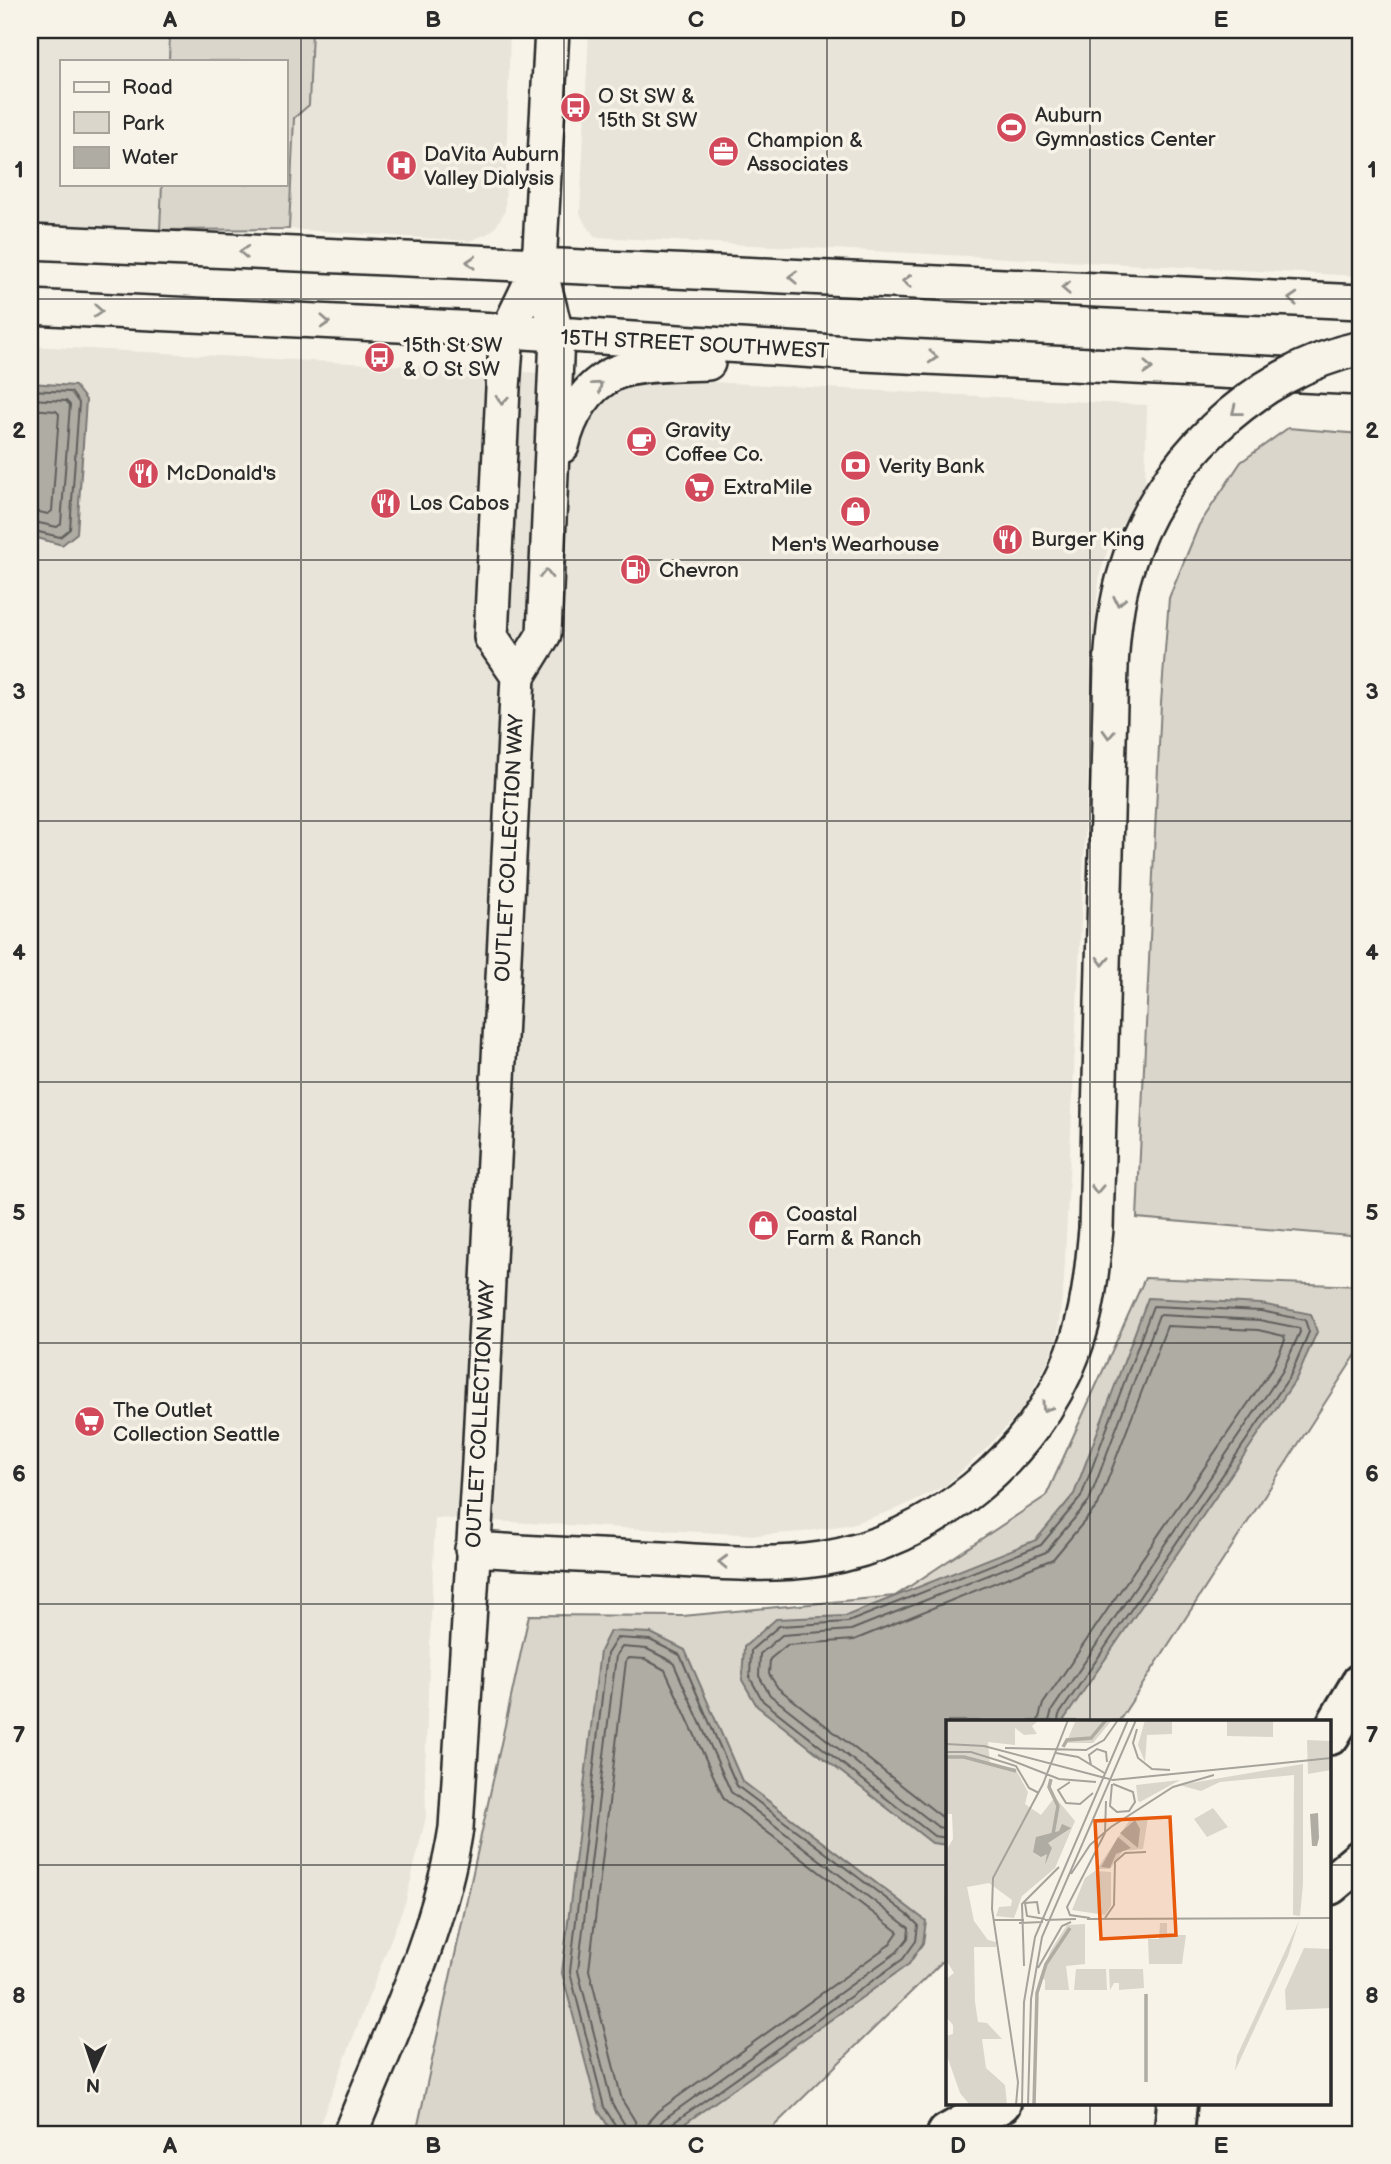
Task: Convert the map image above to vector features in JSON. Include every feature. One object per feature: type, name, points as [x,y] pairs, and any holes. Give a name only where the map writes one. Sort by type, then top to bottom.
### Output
[{"type":"highway","points":[[1332,1732],[1361,1683]]},
{"type":"highway","points":[[1332,1883],[1361,1859]]},
{"type":"highway","points":[[947,2134],[999,2104]]},
{"type":"highway","points":[[1174,2134],[1177,2104]]},
{"type":"main road","points":[[517,676],[491,637],[507,332],[539,266],[552,30]]},
{"type":"main road","points":[[30,242],[1361,302]]},
{"type":"main road","name":"OUTLET COLLECTION WAY","points":[[350,2134],[425,1947],[450,1863],[462,1755],[517,676],[544,634],[557,336],[539,266]]},
{"type":"main road","name":"15TH STREET SOUTHWEST","points":[[30,307],[479,329],[864,354],[1361,378]]},
{"type":"main road","points":[[472,1549],[753,1563],[822,1559],[853,1552],[904,1533],[964,1496],[993,1472],[1026,1435],[1051,1400],[1065,1374],[1080,1333],[1096,1229],[1111,666],[1113,629],[1126,570],[1148,518],[1182,466],[1220,423],[1256,395],[1292,373],[1316,362],[1361,348]]},
{"type":"main road","points":[[549,515],[569,422],[577,406],[598,384],[617,372],[651,366],[864,354]]},
{"type":"shaded area","points":[[30,30],[170,30],[169,60],[60,60],[60,186],[162,186],[160,230],[30,223]]},
{"type":"shaded area","points":[[312,30],[510,30],[505,211],[495,228],[469,241],[289,229],[294,117],[309,105]]},
{"type":"shaded area","points":[[589,30],[1361,30],[1361,276],[595,237],[580,213]]},
{"type":"shaded area","points":[[30,346],[1147,405],[1145,483],[1108,549],[1100,574],[1096,606],[1064,1281],[1057,1338],[1046,1365],[1023,1408],[989,1446],[946,1485],[897,1509],[851,1524],[803,1532],[757,1535],[435,1518],[425,1770],[426,1817],[406,1900],[316,2134],[30,2134]]},
{"type":"green space","points":[[170,30],[312,30],[309,105],[294,118],[289,229],[160,230],[162,186],[287,186],[287,60],[169,60]]},
{"type":"green space","points":[[1288,428],[1361,434],[1361,1237],[1137,1218],[1161,703],[1169,598],[1199,525],[1241,462]]},
{"type":"green space","points":[[1145,1278],[1361,1286],[1361,1347],[1120,1720],[946,1720],[946,1958],[766,2134],[416,2134],[529,1615],[683,1616],[895,1596],[1046,1496]]},
{"type":"water","points":[[30,383],[75,386],[86,400],[77,533],[62,545],[30,536]]},
{"type":"water","points":[[1148,1298],[1261,1304],[1311,1314],[1317,1332],[1296,1379],[1064,1720],[946,1720],[946,1845],[932,1843],[757,1706],[742,1680],[744,1647],[776,1619],[846,1616],[1036,1540],[1074,1494]]},
{"type":"water","points":[[610,1631],[651,1633],[685,1650],[742,1781],[926,1921],[923,1943],[909,1964],[670,2134],[613,2134],[598,2110],[562,1973],[600,1651]]},
{"type":"place","name":"O St SW & 15th St SW","points":[[575,108]]},
{"type":"place","name":"Auburn Gymnastics Center","points":[[1012,127]]},
{"type":"place","name":"Champion & Associates","points":[[724,152]]},
{"type":"place","name":"DaVita Auburn Valley Dialysis","points":[[401,166]]},
{"type":"place","name":"15th St SW & O St SW","points":[[380,357]]},
{"type":"place","name":"Gravity Coffee Co.","points":[[642,442]]},
{"type":"place","name":"Verity Bank","points":[[856,466]]},
{"type":"place","name":"McDonald's","points":[[143,473]]},
{"type":"place","name":"ExtraMile","points":[[700,487]]},
{"type":"place","name":"Los Cabos","points":[[386,503]]},
{"type":"place","name":"Men's Wearhouse","points":[[855,512]]},
{"type":"place","name":"Burger King","points":[[1008,539]]},
{"type":"place","name":"Chevron","points":[[636,570]]},
{"type":"place","name":"Coastal Farm & Ranch","points":[[763,1226]]},
{"type":"place","name":"The Outlet Collection Seattle","points":[[90,1422]]}]
